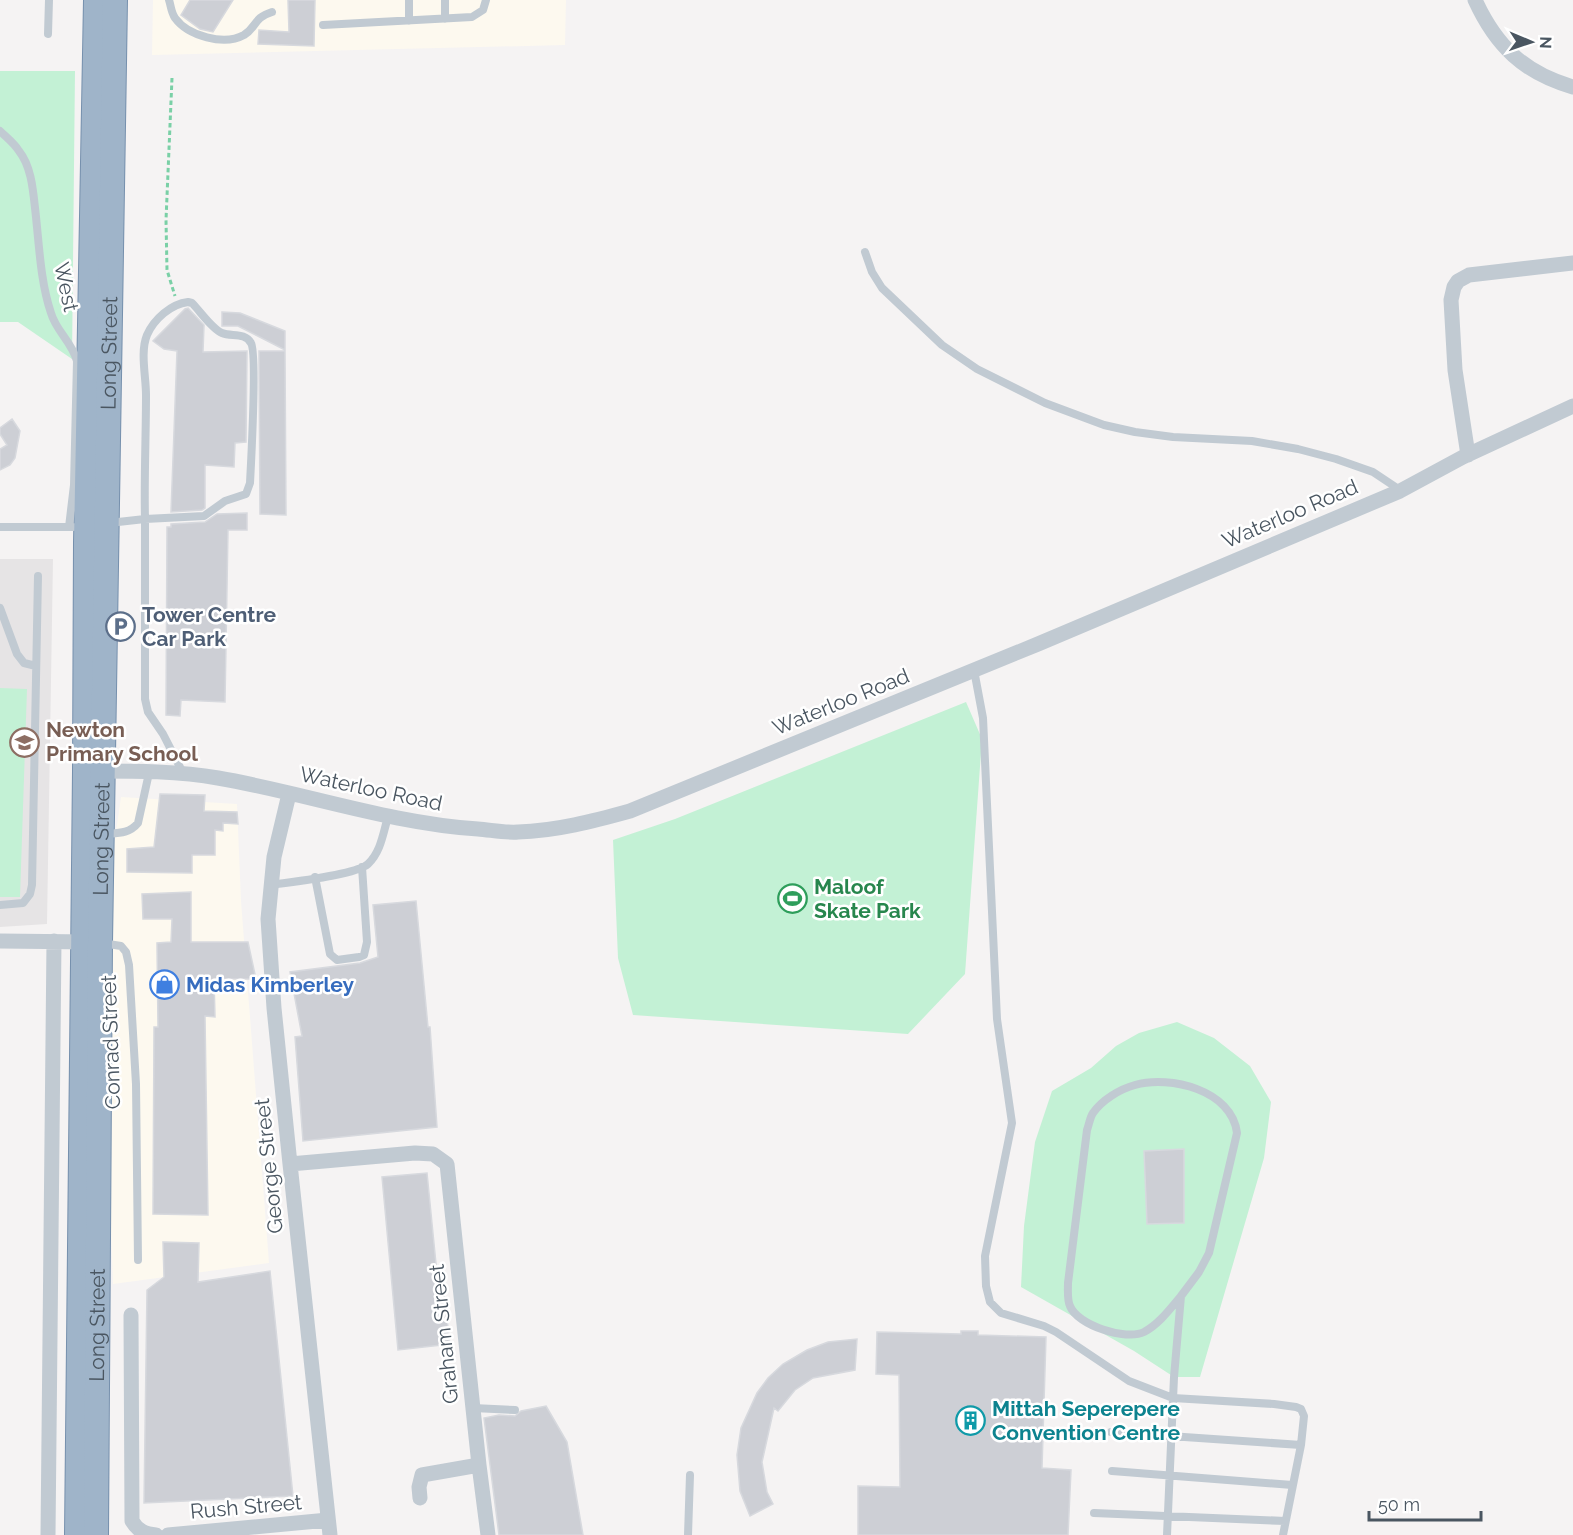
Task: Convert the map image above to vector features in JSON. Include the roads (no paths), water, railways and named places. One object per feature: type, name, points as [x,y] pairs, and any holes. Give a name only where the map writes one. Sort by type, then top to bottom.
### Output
[{"type":"highway","name":"Long Street","points":[[77,1535],[95,771],[87,526],[96,0]]},
{"type":"highway","name":"Long Street","points":[[87,526],[115,0]]},
{"type":"highway","name":"Long Street","points":[[95,771],[103,834],[92,942],[96,1535]]},
{"type":"street","points":[[1475,0],[1483,17],[1508,52],[1550,80],[1573,87]]},
{"type":"street","points":[[1468,454],[1455,370],[1452,300],[1454,287],[1458,281],[1469,275],[1573,263]]},
{"type":"street","name":"Waterloo Road","points":[[95,771],[149,772],[217,778],[388,817],[457,828],[518,832],[577,825],[630,811],[974,670],[1400,490],[1468,454],[1573,406]]},
{"type":"street","name":"George Street","points":[[289,794],[274,856],[268,919],[274,1008],[329,1528]]},
{"type":"street","name":"Conrad Street","points":[[0,941],[92,942]]},
{"type":"street","points":[[48,1535],[54,941]]},
{"type":"street","name":"Graham Street","points":[[290,1164],[415,1153],[432,1154],[447,1164],[488,1535]]},
{"type":"street","points":[[131,1315],[130,1505],[132,1521],[136,1528],[146,1534]]},
{"type":"street","points":[[420,1498],[419,1487],[422,1475],[479,1465]]},
{"type":"street","name":"Rush Street","points":[[168,1535],[329,1528]]},
{"type":"lane","points":[[48,34],[49,0]]},
{"type":"lane","points":[[170,0],[171,11],[176,20],[185,27],[211,38],[234,39],[246,33],[258,18],[272,12]]},
{"type":"lane","points":[[409,0],[409,21]]},
{"type":"lane","points":[[445,0],[445,19]]},
{"type":"lane","points":[[323,25],[472,17],[483,10],[486,0]]},
{"type":"lane","name":"West","points":[[0,131],[19,150],[25,161],[33,188],[45,293],[55,324],[73,348],[77,361],[74,484],[87,526]]},
{"type":"lane","points":[[866,252],[872,272],[882,288],[942,345],[977,369],[1045,403],[1104,425],[1135,432],[1252,441],[1298,449],[1373,472],[1400,490]]},
{"type":"lane","points":[[0,527],[87,526],[145,519],[204,516],[225,501],[246,494],[250,483],[253,348],[251,342],[244,337],[216,330],[192,303],[177,304],[159,318],[146,336],[144,351],[146,392],[145,519],[145,699],[148,712],[163,734],[184,775]]},
{"type":"lane","points":[[0,905],[23,903],[30,894],[38,576]]},
{"type":"lane","points":[[0,608],[17,654],[24,663],[36,666]]},
{"type":"lane","points":[[974,670],[982,717],[997,1019],[1012,1122],[985,1256],[986,1286],[990,1302],[1001,1313],[1056,1332],[1129,1381],[1173,1398],[1301,1409],[1304,1416],[1301,1444],[1283,1535]]},
{"type":"lane","points":[[103,834],[125,833],[134,829],[138,824],[149,772]]},
{"type":"lane","points":[[270,885],[353,871],[367,866],[378,850],[388,817]]},
{"type":"lane","points":[[315,878],[330,954],[337,960],[359,957],[364,955],[367,942],[362,867]]},
{"type":"lane","name":"Conrad Street","points":[[92,942],[121,946],[126,951],[129,965],[136,1084],[138,1260]]},
{"type":"lane","points":[[1167,1535],[1173,1398],[1181,1296],[1199,1272],[1209,1253],[1237,1132],[1233,1116],[1202,1089],[1170,1084],[1135,1084],[1119,1091],[1092,1114],[1068,1283],[1070,1306],[1076,1314],[1100,1329],[1112,1332],[1142,1333],[1156,1324],[1181,1296]]},
{"type":"lane","points":[[473,1408],[515,1410]]},
{"type":"lane","points":[[1111,1432],[1301,1444]]},
{"type":"lane","points":[[1112,1472],[1292,1485]]},
{"type":"lane","points":[[688,1535],[690,1475]]},
{"type":"lane","points":[[1094,1513],[1285,1521]]},
{"type":"place","name":"Tower Centre Car Park","points":[[121,627]]},
{"type":"place","name":"Newton Primary School","points":[[25,742]]},
{"type":"place","name":"Maloof Skate Park","points":[[793,899]]},
{"type":"place","name":"Midas Kimberley","points":[[165,985]]},
{"type":"place","name":"Mittah Seperepere Convention Centre","points":[[971,1421]]}]
